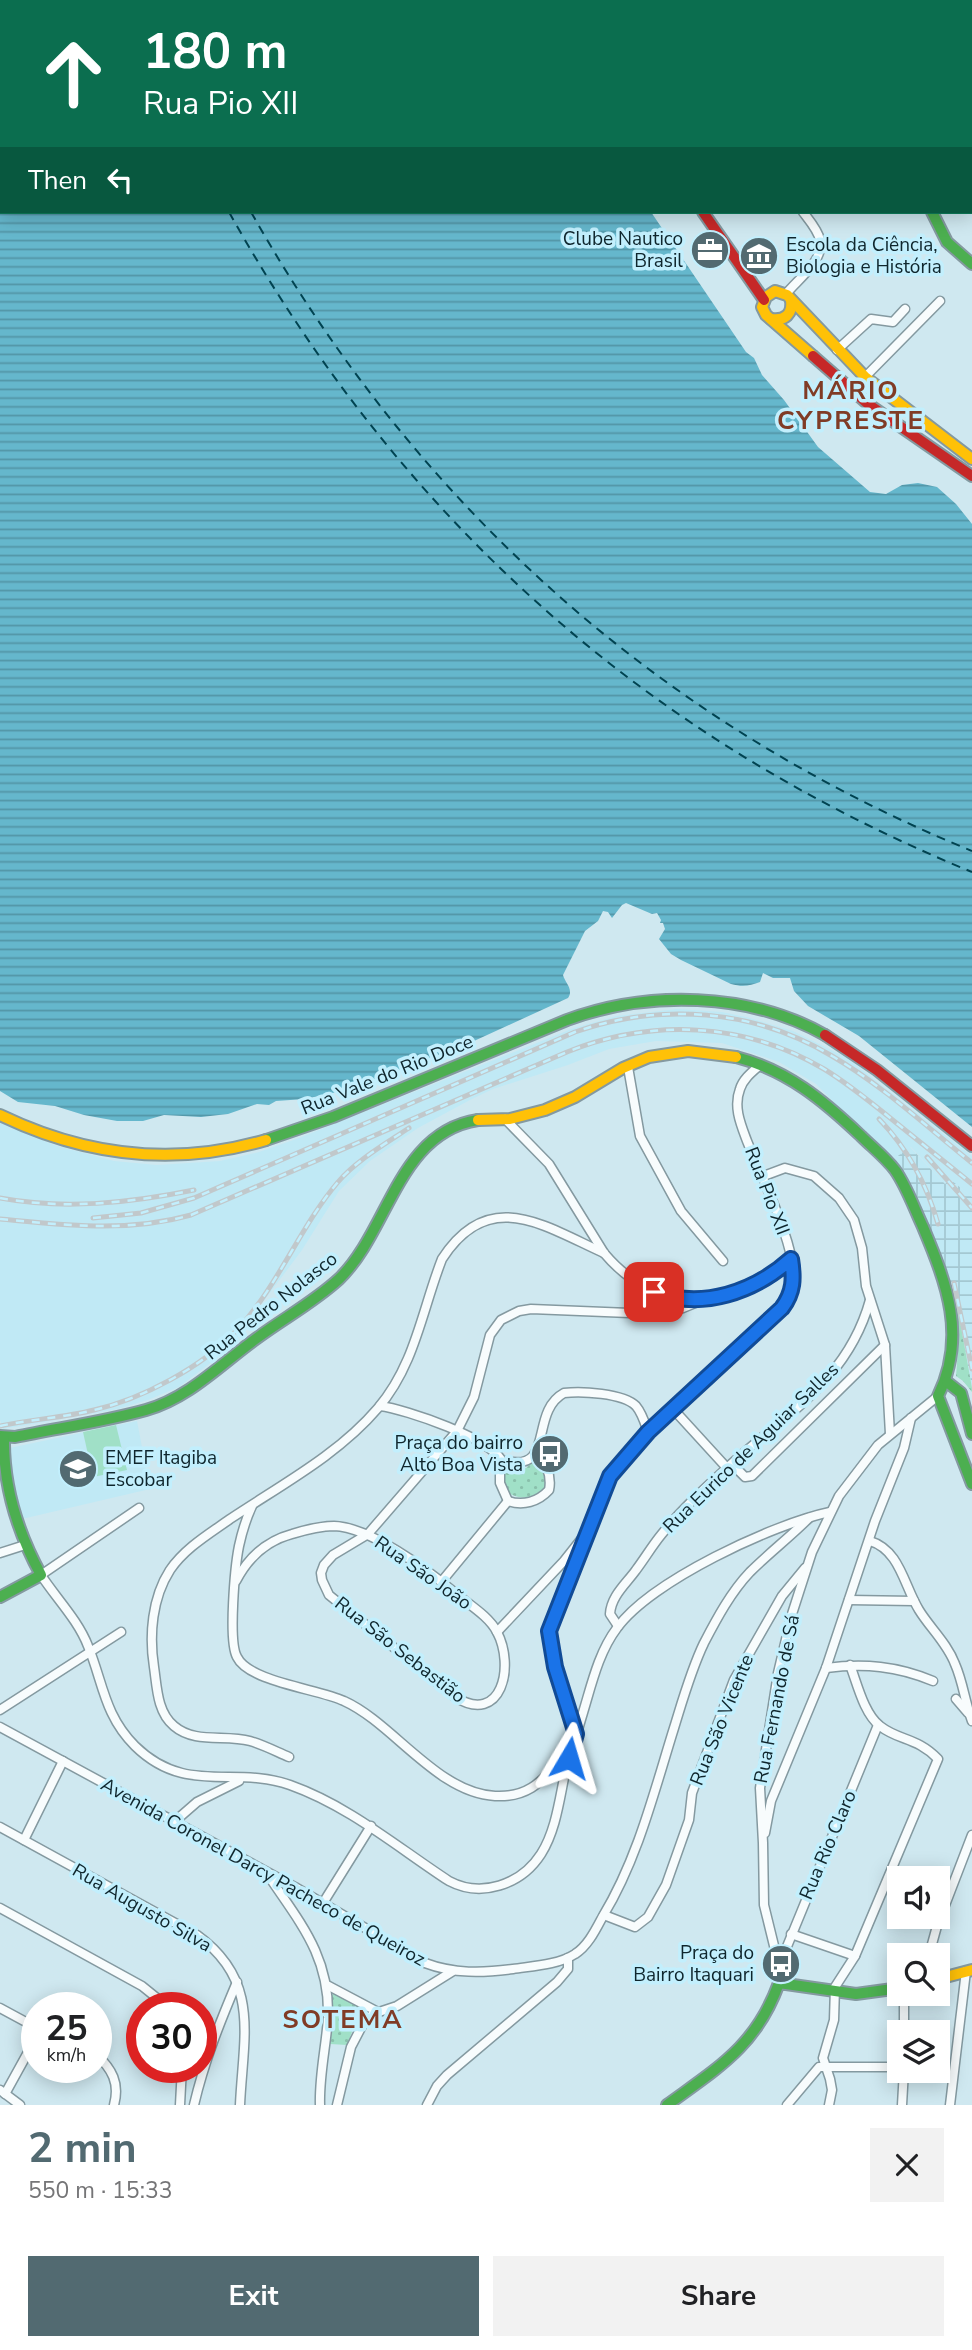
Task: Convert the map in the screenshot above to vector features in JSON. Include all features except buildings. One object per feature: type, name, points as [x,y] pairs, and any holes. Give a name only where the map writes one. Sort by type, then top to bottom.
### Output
[{"type":"street","points":[[704,214],[764,300],[763,311],[771,319],[868,404],[972,476]]},
{"type":"street","points":[[788,297],[818,258],[821,250],[819,236],[804,214]]},
{"type":"street","points":[[933,214],[945,241],[972,264]]},
{"type":"street","points":[[764,300],[773,292],[788,297],[865,377],[972,459]]},
{"type":"street","points":[[771,319],[780,321],[788,317],[792,309],[788,297]]},
{"type":"street","points":[[865,377],[940,301]]},
{"type":"street","points":[[837,350],[871,319],[893,322],[905,309]]},
{"type":"street","points":[[929,446],[938,434]]},
{"type":"street","name":"Rua Vale do Rio Doce","points":[[0,1115],[29,1129],[107,1151],[136,1156],[194,1155],[239,1147],[303,1128],[545,1028],[598,1009],[644,1001],[695,1001],[741,1006],[786,1017],[817,1031],[857,1056],[972,1146]]},
{"type":"street","name":"Rua Pedro Nolasco","points":[[2,1437],[15,1437],[146,1410],[165,1403],[207,1379],[255,1339],[316,1298],[341,1277],[361,1253],[403,1172],[426,1147],[464,1123],[475,1119],[505,1119],[552,1108],[647,1058],[661,1054],[700,1051],[760,1065],[793,1080],[823,1100],[887,1161],[901,1178],[926,1233],[947,1294],[953,1350],[947,1382]]},
{"type":"street","name":"Rua Pio XII","points":[[497,1632],[565,1561],[587,1532],[610,1476],[648,1432],[788,1300],[794,1281],[786,1238],[737,1111],[740,1088],[760,1065]]},
{"type":"street","points":[[628,1067],[640,1136],[681,1211],[723,1261]]},
{"type":"street","points":[[505,1119],[550,1164],[604,1253],[621,1271],[654,1292],[676,1298],[734,1293],[759,1284],[791,1259]]},
{"type":"street","points":[[761,1177],[785,1168],[805,1171],[839,1198],[854,1220],[870,1300],[885,1345],[890,1434]]},
{"type":"street","points":[[289,1757],[250,1741],[200,1737],[177,1729],[170,1722],[161,1707],[151,1640],[155,1607],[171,1568],[196,1543],[351,1436],[380,1406],[412,1350],[442,1259],[449,1247],[468,1229],[492,1219],[516,1216],[533,1220],[604,1253]]},
{"type":"street","name":"Rua São Sebastião","points":[[497,1632],[506,1663],[504,1681],[496,1694],[484,1704],[473,1706],[464,1703],[341,1606],[324,1588],[321,1573],[327,1560],[368,1534],[457,1431],[474,1397],[490,1335],[501,1320],[531,1309],[654,1314],[683,1308],[710,1297]]},
{"type":"street","name":"Rua Eurico de Aguiar Salles","points":[[618,1626],[610,1614],[614,1598],[660,1536],[730,1466],[799,1408],[828,1379],[858,1334],[870,1300]]},
{"type":"street","points":[[674,1410],[730,1466],[745,1477],[752,1476],[885,1345]]},
{"type":"street","points":[[972,1434],[961,1393],[947,1382],[938,1396],[972,1484]]},
{"type":"street","points":[[503,1462],[531,1461],[537,1450],[546,1411],[557,1397],[564,1393],[611,1396],[629,1401],[641,1414],[648,1432]]},
{"type":"street","name":"Rua Fernando de Sá","points":[[763,1843],[761,1772],[784,1642],[807,1566],[830,1512],[864,1462],[890,1434],[938,1396]]},
{"type":"street","points":[[380,1406],[394,1408],[457,1431],[496,1452],[503,1462]]},
{"type":"street","points":[[667,2105],[728,2061],[756,2033],[771,2008],[779,1983],[779,1966],[764,1905],[763,1843],[771,1801],[826,1668],[904,1448],[911,1418]]},
{"type":"street","points":[[2,1437],[0,1457],[4,1482],[11,1512],[25,1545],[41,1575],[79,1629],[112,1714],[132,1743],[149,1758],[189,1775],[219,1779],[276,1780],[292,1785],[371,1826],[442,1877],[462,1888],[490,1889],[502,1885],[524,1873],[542,1853],[555,1821],[571,1750],[597,1667],[618,1626],[640,1605],[700,1565],[782,1527],[830,1512]]},
{"type":"street","points":[[508,1501],[529,1502],[545,1494],[550,1485],[543,1459],[537,1450]]},
{"type":"street","points":[[503,1462],[499,1477],[508,1501]]},
{"type":"street","points":[[442,1581],[508,1501]]},
{"type":"street","points":[[253,1504],[239,1546],[236,1581],[233,1641],[236,1657],[240,1662],[266,1677],[353,1705],[367,1713],[419,1759],[467,1789],[492,1796],[528,1791],[544,1780],[571,1750]]},
{"type":"street","points":[[0,1597],[41,1575],[139,1508]]},
{"type":"street","points":[[427,2105],[437,2086],[447,2075],[557,1982],[568,1969],[568,1958],[581,1949],[604,1915],[621,1885],[643,1831],[685,1690],[703,1645],[727,1602],[749,1574],[811,1516]]},
{"type":"street","name":"Rua São João","points":[[236,1581],[251,1558],[272,1542],[283,1536],[323,1526],[336,1526],[368,1534],[442,1581],[489,1621],[497,1632]]},
{"type":"street","points":[[576,1734],[555,1667],[549,1631],[587,1532]]},
{"type":"street","points":[[870,1541],[880,1545],[896,1562],[914,1601],[950,1653],[960,1677],[971,1718]]},
{"type":"street","points":[[0,1553],[25,1545]]},
{"type":"street","name":"Rua São Vicente","points":[[604,1915],[635,1927],[648,1917],[662,1896],[689,1820],[692,1793],[734,1680],[782,1596],[807,1566]]},
{"type":"street","points":[[849,1600],[914,1601]]},
{"type":"street","points":[[0,1710],[121,1632]]},
{"type":"street","points":[[826,1668],[850,1665],[882,1666],[933,1681]]},
{"type":"street","points":[[830,2105],[832,2090],[824,2058],[834,2020],[834,1991],[855,1956],[938,1759],[927,1747],[878,1724],[866,1706],[850,1665]]},
{"type":"street","points":[[956,1699],[971,1718]]},
{"type":"street","name":"Rua Rio Claro","points":[[779,1966],[878,1724]]},
{"type":"street","name":"Avenida Coronel Darcy Pacheco de Queiroz","points":[[0,1727],[323,1903],[425,1963],[453,1971],[508,1970],[568,1958]]},
{"type":"street","points":[[24,1840],[63,1761]]},
{"type":"street","points":[[174,1822],[213,1792],[251,1779]]},
{"type":"street","points":[[323,1903],[371,1826]]},
{"type":"street","name":"Rua Augusto Silva","points":[[0,1828],[197,1936],[222,1957],[237,1982],[244,2018],[240,2105]]},
{"type":"street","points":[[932,1943],[972,1835]]},
{"type":"street","points":[[266,1873],[310,1936],[327,1984],[328,2016],[320,2105]]},
{"type":"street","points":[[0,1908],[149,1992]]},
{"type":"street","points":[[791,1934],[855,1956]]},
{"type":"street","points":[[337,2105],[355,2037],[364,2022],[378,2012],[397,2007],[453,1971]]},
{"type":"street","points":[[950,1976],[969,1971],[950,2105]]},
{"type":"street","points":[[194,2105],[221,2019],[237,1982]]},
{"type":"street","points":[[779,1983],[834,1991],[872,1993],[887,1990]]},
{"type":"street","points":[[327,1984],[378,2012]]},
{"type":"street","points":[[0,2008],[21,2019]]},
{"type":"street","points":[[2,2092],[21,2062]]},
{"type":"street","points":[[786,2105],[819,2067],[887,2067]]},
{"type":"street","points":[[112,2073],[116,2081],[114,2105]]},
{"type":"street","points":[[180,2105],[181,2083]]},
{"type":"street","points":[[902,2105],[903,2083]]},
{"type":"street","points":[[2,2092],[8,2105]]},
{"type":"street","points":[[2,2092],[20,2105]]},
{"type":"shaded area","points":[[677,1009],[722,1012],[750,1018],[793,1031],[847,1058],[972,1156],[972,1197],[951,1180],[945,1184],[911,1147],[891,1161],[816,1084],[779,1062],[722,1043],[656,1041],[609,1049],[493,1089],[418,1128],[370,1161],[339,1191],[302,1250],[233,1346],[179,1387],[118,1409],[3,1429],[0,1420],[0,1122],[54,1145],[114,1161],[157,1165],[220,1161],[259,1152],[299,1138],[574,1028],[617,1016]]},
{"type":"shaded area","points":[[910,1147],[945,1184],[951,1180],[972,1197],[972,1388],[955,1293],[939,1254],[891,1161]]},
{"type":"shaded area","name":"EMEF Itagiba Escobar","points":[[137,1421],[150,1489],[22,1519],[5,1449]]},
{"type":"green space","points":[[955,1293],[972,1392],[956,1376],[958,1351]]},
{"type":"green space","points":[[116,1425],[127,1470],[93,1477],[83,1432]]},
{"type":"green space","points":[[536,1459],[541,1461],[544,1473],[543,1490],[531,1497],[510,1494],[502,1477],[506,1466],[526,1468]]},
{"type":"green space","points":[[334,1993],[366,2008],[347,2045],[330,2044],[331,1996]]},
{"type":"water","points":[[0,214],[652,214],[746,352],[754,358],[762,375],[818,447],[870,492],[886,494],[902,485],[918,483],[937,487],[956,504],[972,524],[972,1127],[859,1036],[808,1006],[794,991],[790,978],[773,978],[763,973],[760,982],[742,986],[731,984],[671,954],[659,939],[665,929],[657,913],[652,914],[626,903],[612,918],[608,912],[603,911],[598,921],[585,931],[563,975],[570,989],[568,998],[474,1041],[346,1090],[305,1099],[276,1101],[269,1105],[257,1104],[228,1114],[201,1117],[164,1115],[143,1121],[117,1121],[55,1106],[18,1102],[0,1091]]},
{"type":"ferry route","points":[[230,214],[297,323],[372,426],[453,521],[542,607],[639,685],[742,756],[853,818],[972,872]]},
{"type":"ferry route","points":[[252,214],[317,319],[390,418],[470,510],[556,594],[650,670],[751,738],[858,799],[972,851]]},
{"type":"railway","points":[[93,1218],[141,1213],[194,1198],[575,1032],[640,1016],[706,1015],[771,1028],[802,1040],[869,1080],[972,1163]]},
{"type":"railway","points":[[0,1219],[120,1226],[167,1221],[191,1215],[567,1052],[599,1041],[665,1030],[730,1034],[794,1053],[849,1086],[972,1184]]},
{"type":"railway","points":[[879,1119],[915,1168],[938,1224]]},
{"type":"railway","points":[[0,1426],[82,1413],[112,1405],[151,1390],[206,1357],[251,1314],[338,1182],[362,1159],[409,1128]]},
{"type":"railway","points":[[927,1157],[972,1208]]},
{"type":"railway","points":[[0,1198],[73,1204],[146,1198],[194,1190]]},
{"type":"railway","points":[[954,1283],[972,1369]]},
{"type":"traffic: fast","points":[[933,214],[947,242],[972,264]]},
{"type":"traffic: fast","points":[[266,1140],[333,1117],[567,1020],[598,1010],[664,1000],[731,1003],[764,1010],[825,1035]]},
{"type":"traffic: fast","points":[[736,1057],[788,1078],[818,1099],[883,1156],[903,1183],[932,1248],[946,1290],[952,1332],[951,1353],[947,1374],[938,1396],[972,1484]]},
{"type":"traffic: fast","points":[[0,1436],[15,1437],[130,1414],[162,1404],[191,1389],[339,1279],[371,1236],[412,1163],[430,1143],[451,1128],[478,1120]]},
{"type":"traffic: fast","points":[[947,1382],[961,1393],[972,1434]]},
{"type":"traffic: fast","points":[[0,1597],[41,1575],[13,1508],[6,1473],[4,1437]]},
{"type":"traffic: fast","points":[[667,2105],[719,2066],[747,2039],[770,2005],[779,1983],[856,1994],[887,1990]]},
{"type":"traffic: slow","points":[[813,356],[766,315],[762,307],[766,297],[775,291],[787,295],[865,377],[972,459]]},
{"type":"traffic: slow","points":[[771,319],[780,319],[787,315],[791,309],[791,300]]},
{"type":"traffic: slow","points":[[478,1120],[510,1119],[545,1110],[649,1057],[688,1051],[736,1057]]},
{"type":"traffic: slow","points":[[0,1115],[64,1140],[130,1153],[198,1153],[266,1140]]},
{"type":"traffic: slow","points":[[950,1976],[972,1970]]},
{"type":"traffic: jam","points":[[704,214],[764,300]]},
{"type":"traffic: jam","points":[[813,356],[868,404],[972,476]]},
{"type":"traffic: jam","points":[[825,1035],[877,1070],[972,1146]]},
{"type":"place","name":"Clube Nautico Brasil","points":[[710,250]]},
{"type":"place","name":"Escola da Ciência, Biologia e História","points":[[759,256]]},
{"type":"place","name":"Praça do bairro Alto Boa Vista","points":[[550,1454]]},
{"type":"place","name":"EMEF Itagiba Escobar","points":[[78,1469]]},
{"type":"place","name":"Praça do Bairro Itaquari","points":[[781,1964]]},
{"type":"district","name":"MÁRIO CYPRESTE","points":[[851,405]]},
{"type":"district","name":"SOTEMA","points":[[343,2019]]},
{"type":"route","points":[[569,1758],[576,1734],[555,1667],[549,1631],[610,1476],[648,1432],[782,1308],[788,1300],[794,1281],[791,1259],[759,1284],[734,1293],[676,1298],[654,1292]]}]
